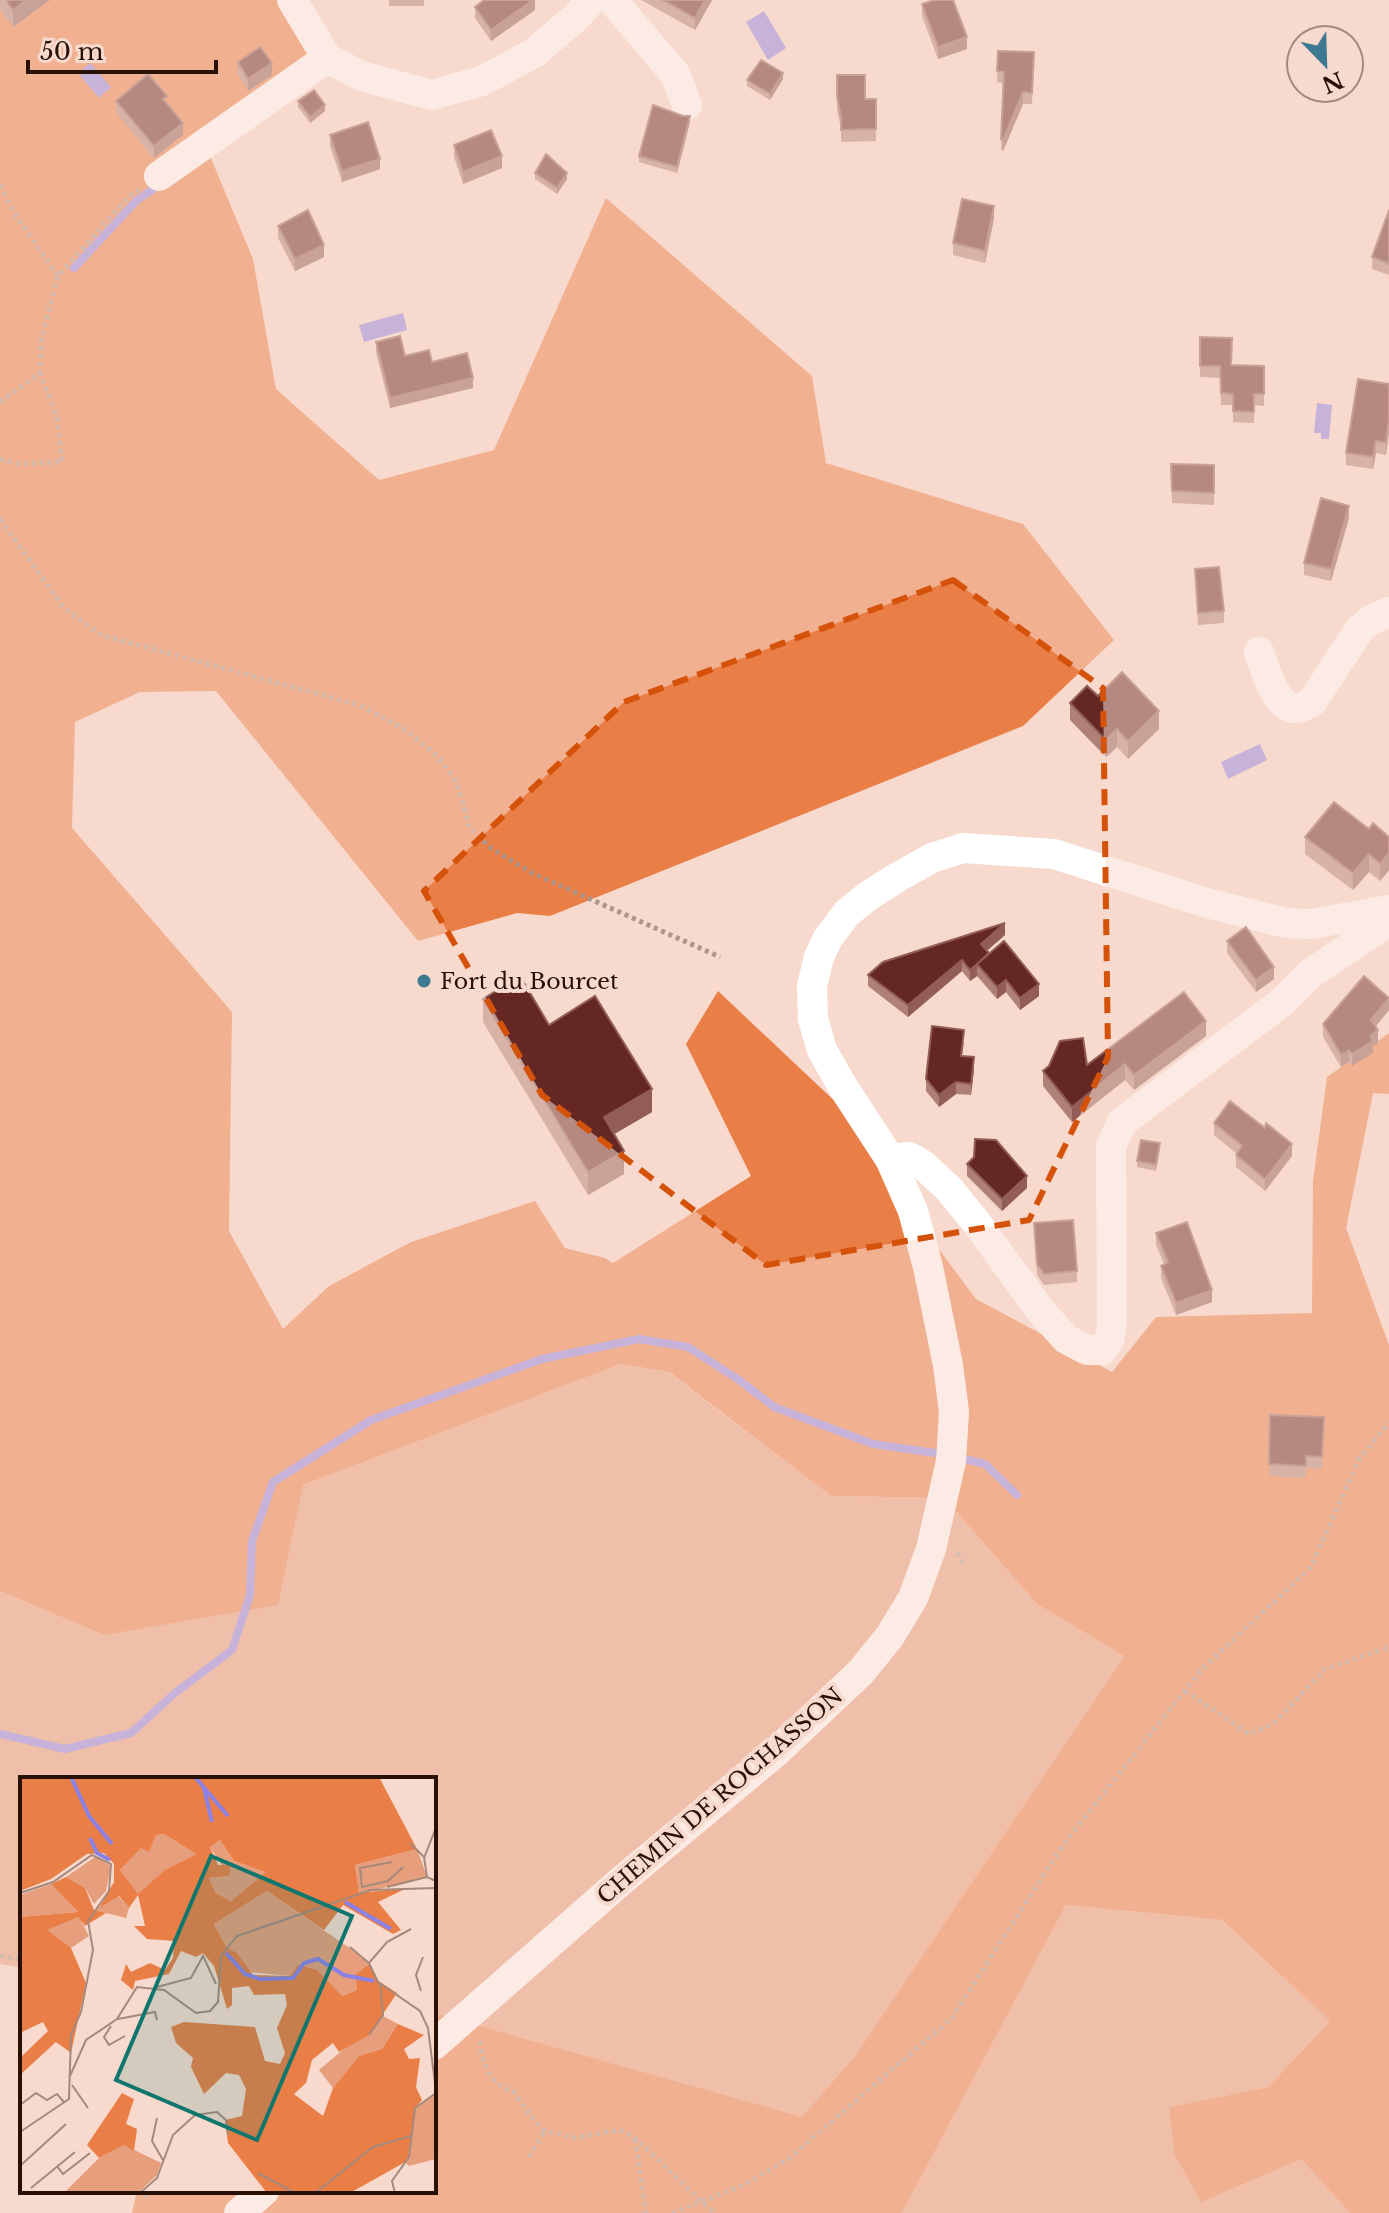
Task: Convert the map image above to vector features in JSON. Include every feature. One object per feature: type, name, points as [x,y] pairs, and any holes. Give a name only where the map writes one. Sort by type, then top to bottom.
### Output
[{"type":"street","points":[[292,0],[327,58],[361,76],[432,95],[482,81],[534,53],[592,0]]},
{"type":"street","points":[[612,0],[675,74],[687,105]]},
{"type":"street","points":[[159,176],[327,58]]},
{"type":"street","points":[[1259,652],[1276,695],[1285,705],[1294,708],[1304,706],[1312,702],[1360,629],[1389,612]]},
{"type":"street","name":"CHEMIN DE ROCHASSON","points":[[436,2043],[621,1881],[775,1753],[861,1672],[890,1636],[913,1598],[931,1549],[951,1461],[954,1412],[928,1267],[913,1211],[890,1159],[822,1050],[813,1019],[812,986],[819,957],[828,938],[847,913],[898,877],[932,858],[963,848],[1054,854],[1207,903],[1286,923],[1311,924],[1389,910]]},
{"type":"street","points":[[890,1159],[909,1157],[923,1165],[949,1189],[1040,1310],[1066,1339],[1087,1350],[1102,1350],[1109,1341],[1112,1324],[1111,1146],[1122,1122],[1282,1002],[1310,974],[1389,921]]},
{"type":"street","points":[[239,2213],[262,2193]]},
{"type":"path","points":[[0,459],[19,464],[62,462],[57,417],[40,373],[41,341],[58,276],[129,196],[159,176]]},
{"type":"path","points":[[0,185],[14,213],[58,276]]},
{"type":"path","points":[[0,402],[40,373]]},
{"type":"path","points":[[0,519],[64,608],[101,635],[359,705],[406,730],[434,753],[454,777],[469,828],[492,849],[532,873],[720,957]]},
{"type":"path","points":[[672,2213],[744,2185],[788,2159],[951,2019],[1063,1845],[1201,1670],[1311,1567],[1359,1459],[1389,1423]]},
{"type":"path","points":[[1185,1691],[1249,1734],[1273,1724],[1325,1669],[1389,1647]]},
{"type":"path","points":[[0,1956],[20,1959]]},
{"type":"path","points":[[467,2017],[476,2019],[481,2055],[488,2073],[502,2089],[513,2091],[545,2131],[574,2138],[619,2130],[634,2137],[714,2213]]},
{"type":"path","points":[[529,2157],[545,2131]]},
{"type":"path","points":[[634,2137],[646,2213]]},
{"type":"path","points":[[145,2198],[146,2193]]},
{"type":"highlighted area","points":[[953,580],[1103,688],[1108,1057],[1029,1220],[766,1265],[542,1095],[424,891],[624,702]]},
{"type":"shaded area","points":[[0,0],[297,0],[336,60],[205,144],[253,259],[276,389],[379,480],[494,450],[606,198],[812,376],[826,463],[1023,524],[1114,640],[1023,726],[550,916],[517,913],[418,941],[216,691],[140,692],[75,722],[72,828],[232,1012],[229,1231],[283,1329],[329,1286],[411,1242],[535,1201],[565,1248],[613,1263],[751,1176],[686,1044],[718,991],[842,1108],[879,1169],[976,1299],[1112,1372],[1156,1317],[1312,1313],[1313,1181],[1327,1077],[1389,1033],[1389,1094],[1373,1093],[1346,1228],[1389,1345],[1389,2213],[1350,2213],[1301,2159],[1201,2202],[1174,2153],[1169,2107],[1268,2087],[1330,2021],[1222,1920],[1066,1905],[902,2213],[132,2213],[137,2193],[436,2193],[436,2014],[802,2117],[855,2056],[1124,1656],[1037,1604],[944,1498],[831,1496],[669,1372],[621,1364],[303,1485],[278,1605],[104,1635],[0,1591]]},
{"type":"shaded area","points":[[764,11],[786,48],[768,60],[746,22]]},
{"type":"shaded area","points":[[90,63],[111,87],[99,98],[78,73]]},
{"type":"shaded area","points":[[403,313],[407,330],[364,342],[359,325]]},
{"type":"shaded area","points":[[1317,403],[1332,405],[1329,439],[1321,439],[1321,433],[1314,433]]},
{"type":"shaded area","points":[[1260,744],[1267,760],[1228,779],[1221,762]]},
{"type":"shaded area","points":[[621,1364],[668,1372],[831,1496],[944,1498],[1037,1604],[1124,1656],[855,2056],[802,2118],[436,2014],[436,1777],[20,1777],[20,1968],[0,1964],[0,1591],[104,1635],[303,1485]]},
{"type":"shaded area","points":[[1066,1905],[1222,1920],[1330,2021],[1268,2087],[1169,2107],[1174,2153],[1301,2159],[1350,2213],[902,2213]]},
{"type":"building","points":[[6,0],[26,0],[13,10]]},
{"type":"building","points":[[484,0],[533,0],[491,30],[475,7]]},
{"type":"building","points":[[663,0],[705,0],[695,18]]},
{"type":"building","points":[[934,0],[953,0],[967,37],[938,47],[922,4]]},
{"type":"building","points":[[260,47],[272,63],[248,79],[238,62]]},
{"type":"building","points":[[998,51],[1034,52],[1032,93],[1023,92],[1003,140],[1004,72],[997,71]]},
{"type":"building","points":[[761,60],[783,73],[770,94],[747,80]]},
{"type":"building","points":[[148,74],[167,96],[163,99],[183,123],[154,146],[116,101]]},
{"type":"building","points":[[837,75],[865,75],[865,99],[876,99],[876,129],[841,130]]},
{"type":"building","points":[[314,90],[325,105],[310,117],[298,101]]},
{"type":"building","points":[[653,105],[690,116],[677,167],[639,156]]},
{"type":"building","points":[[368,122],[380,159],[342,171],[330,135]]},
{"type":"building","points":[[491,130],[502,156],[463,172],[454,145]]},
{"type":"building","points":[[546,154],[567,173],[557,188],[535,173]]},
{"type":"building","points":[[962,199],[994,206],[985,251],[953,243]]},
{"type":"building","points":[[308,210],[324,245],[295,259],[278,226]]},
{"type":"building","points":[[1389,210],[1389,264],[1372,257]]},
{"type":"building","points":[[400,336],[405,356],[429,350],[432,362],[467,353],[473,378],[390,398],[376,342]]},
{"type":"building","points":[[1200,337],[1232,338],[1231,365],[1264,366],[1264,394],[1254,394],[1254,412],[1233,411],[1233,394],[1221,393],[1220,366],[1200,366]]},
{"type":"building","points":[[1358,379],[1389,384],[1386,443],[1376,441],[1373,457],[1346,453]]},
{"type":"building","points":[[1171,464],[1214,465],[1214,493],[1172,491]]},
{"type":"building","points":[[1321,498],[1349,506],[1331,569],[1304,563]]},
{"type":"building","points":[[1219,567],[1224,611],[1198,613],[1195,569]]},
{"type":"building","points":[[1122,672],[1159,711],[1128,741],[1117,729],[1106,740],[1070,703],[1087,686],[1098,696]]},
{"type":"building","points":[[1334,802],[1369,829],[1373,823],[1389,837],[1389,853],[1380,864],[1369,854],[1353,873],[1305,837]]},
{"type":"building","points":[[1005,923],[981,944],[989,953],[970,970],[962,960],[908,1005],[868,975],[883,962]]},
{"type":"building","points":[[1246,927],[1274,967],[1256,980],[1227,941]]},
{"type":"building","points":[[1004,941],[1039,984],[1020,998],[1006,980],[997,987],[977,964]]},
{"type":"building","points":[[520,976],[549,1025],[595,996],[652,1089],[604,1117],[624,1151],[588,1172],[483,999]]},
{"type":"building","points":[[1364,976],[1389,998],[1371,1020],[1378,1030],[1370,1036],[1373,1041],[1352,1054],[1349,1050],[1341,1055],[1323,1024]]},
{"type":"building","points":[[1184,992],[1206,1021],[1134,1075],[1125,1064],[1072,1107],[1043,1071],[1049,1066],[1060,1041],[1083,1038],[1087,1065]]},
{"type":"building","points":[[932,1026],[964,1030],[961,1056],[974,1057],[971,1084],[956,1082],[939,1095],[926,1079]]},
{"type":"building","points":[[1230,1101],[1265,1128],[1266,1123],[1292,1144],[1265,1179],[1236,1155],[1242,1146],[1214,1123]]},
{"type":"building","points":[[975,1139],[996,1140],[1027,1176],[1002,1199],[967,1164],[974,1157]]},
{"type":"building","points":[[1141,1140],[1160,1143],[1156,1165],[1137,1161]]},
{"type":"building","points":[[1073,1220],[1077,1271],[1044,1274],[1037,1264],[1034,1223]]},
{"type":"building","points":[[1187,1222],[1212,1290],[1176,1303],[1161,1266],[1168,1262],[1156,1233]]},
{"type":"building","points":[[1270,1415],[1324,1417],[1322,1457],[1306,1456],[1306,1466],[1269,1464]]},
{"type":"waterway","points":[[74,268],[136,201],[159,185]]},
{"type":"waterway","points":[[0,1734],[65,1749],[131,1733],[175,1693],[232,1650],[250,1595],[252,1541],[273,1482],[371,1420],[542,1359],[639,1339],[688,1347],[774,1407],[873,1444],[935,1453]]},
{"type":"waterway","points":[[965,1459],[985,1464],[1017,1495]]},
{"type":"place","name":"Fort du Bourcet","points":[[424,981]]}]
